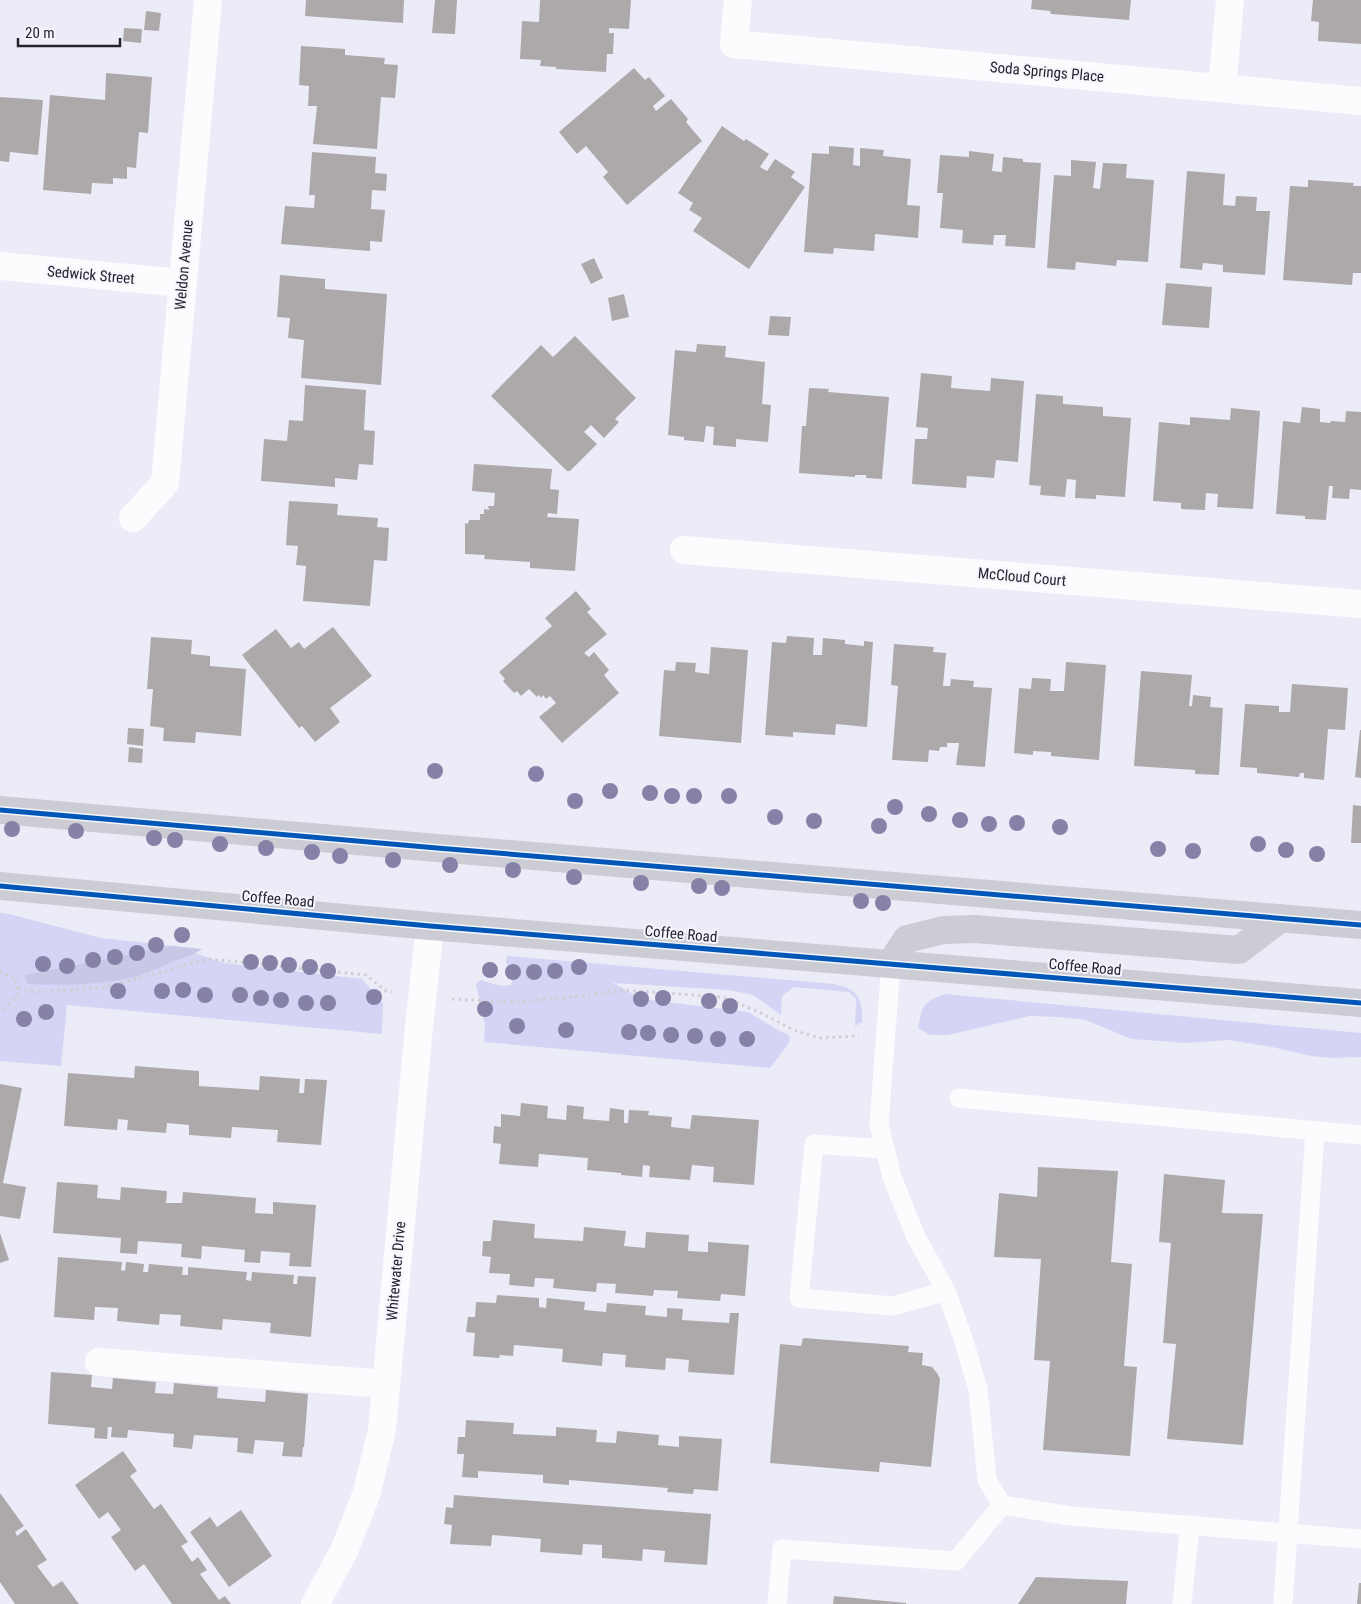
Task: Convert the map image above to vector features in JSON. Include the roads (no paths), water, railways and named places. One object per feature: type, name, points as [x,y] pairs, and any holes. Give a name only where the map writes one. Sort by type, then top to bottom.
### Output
[{"type":"main road","points":[[0,810],[1361,925]]},
{"type":"main road","name":"Coffee Road","points":[[0,886],[430,926],[1355,1001]]},
{"type":"main road","points":[[891,963],[907,939],[943,930],[974,929],[1239,950],[1281,918]]},
{"type":"street","name":"Weldon Avenue","points":[[133,518],[165,483],[208,0]]},
{"type":"street","name":"Soda Springs Place","points":[[738,0],[734,44],[1361,101]]},
{"type":"street","points":[[1222,88],[1230,0]]},
{"type":"street","name":"Sedwick Street","points":[[0,266],[183,283]]},
{"type":"street","name":"McCloud Court","points":[[684,550],[1361,604]]},
{"type":"street","name":"Whitewater Drive","points":[[315,1604],[344,1551],[366,1495],[382,1430],[430,926]]},
{"type":"street","points":[[99,1362],[386,1384]]},
{"type":"lane","points":[[891,963],[879,1124],[892,1178],[916,1237],[946,1291],[964,1340],[978,1389],[987,1480],[1002,1505],[1071,1516],[1361,1539]]},
{"type":"lane","points":[[959,1098],[1361,1135]]},
{"type":"lane","points":[[1284,1604],[1315,1130]]},
{"type":"lane","points":[[885,1149],[814,1144],[799,1298],[893,1306],[946,1291]]},
{"type":"lane","points":[[777,1604],[782,1549],[956,1561],[1002,1505]]},
{"type":"lane","points":[[1182,1604],[1190,1525]]}]
